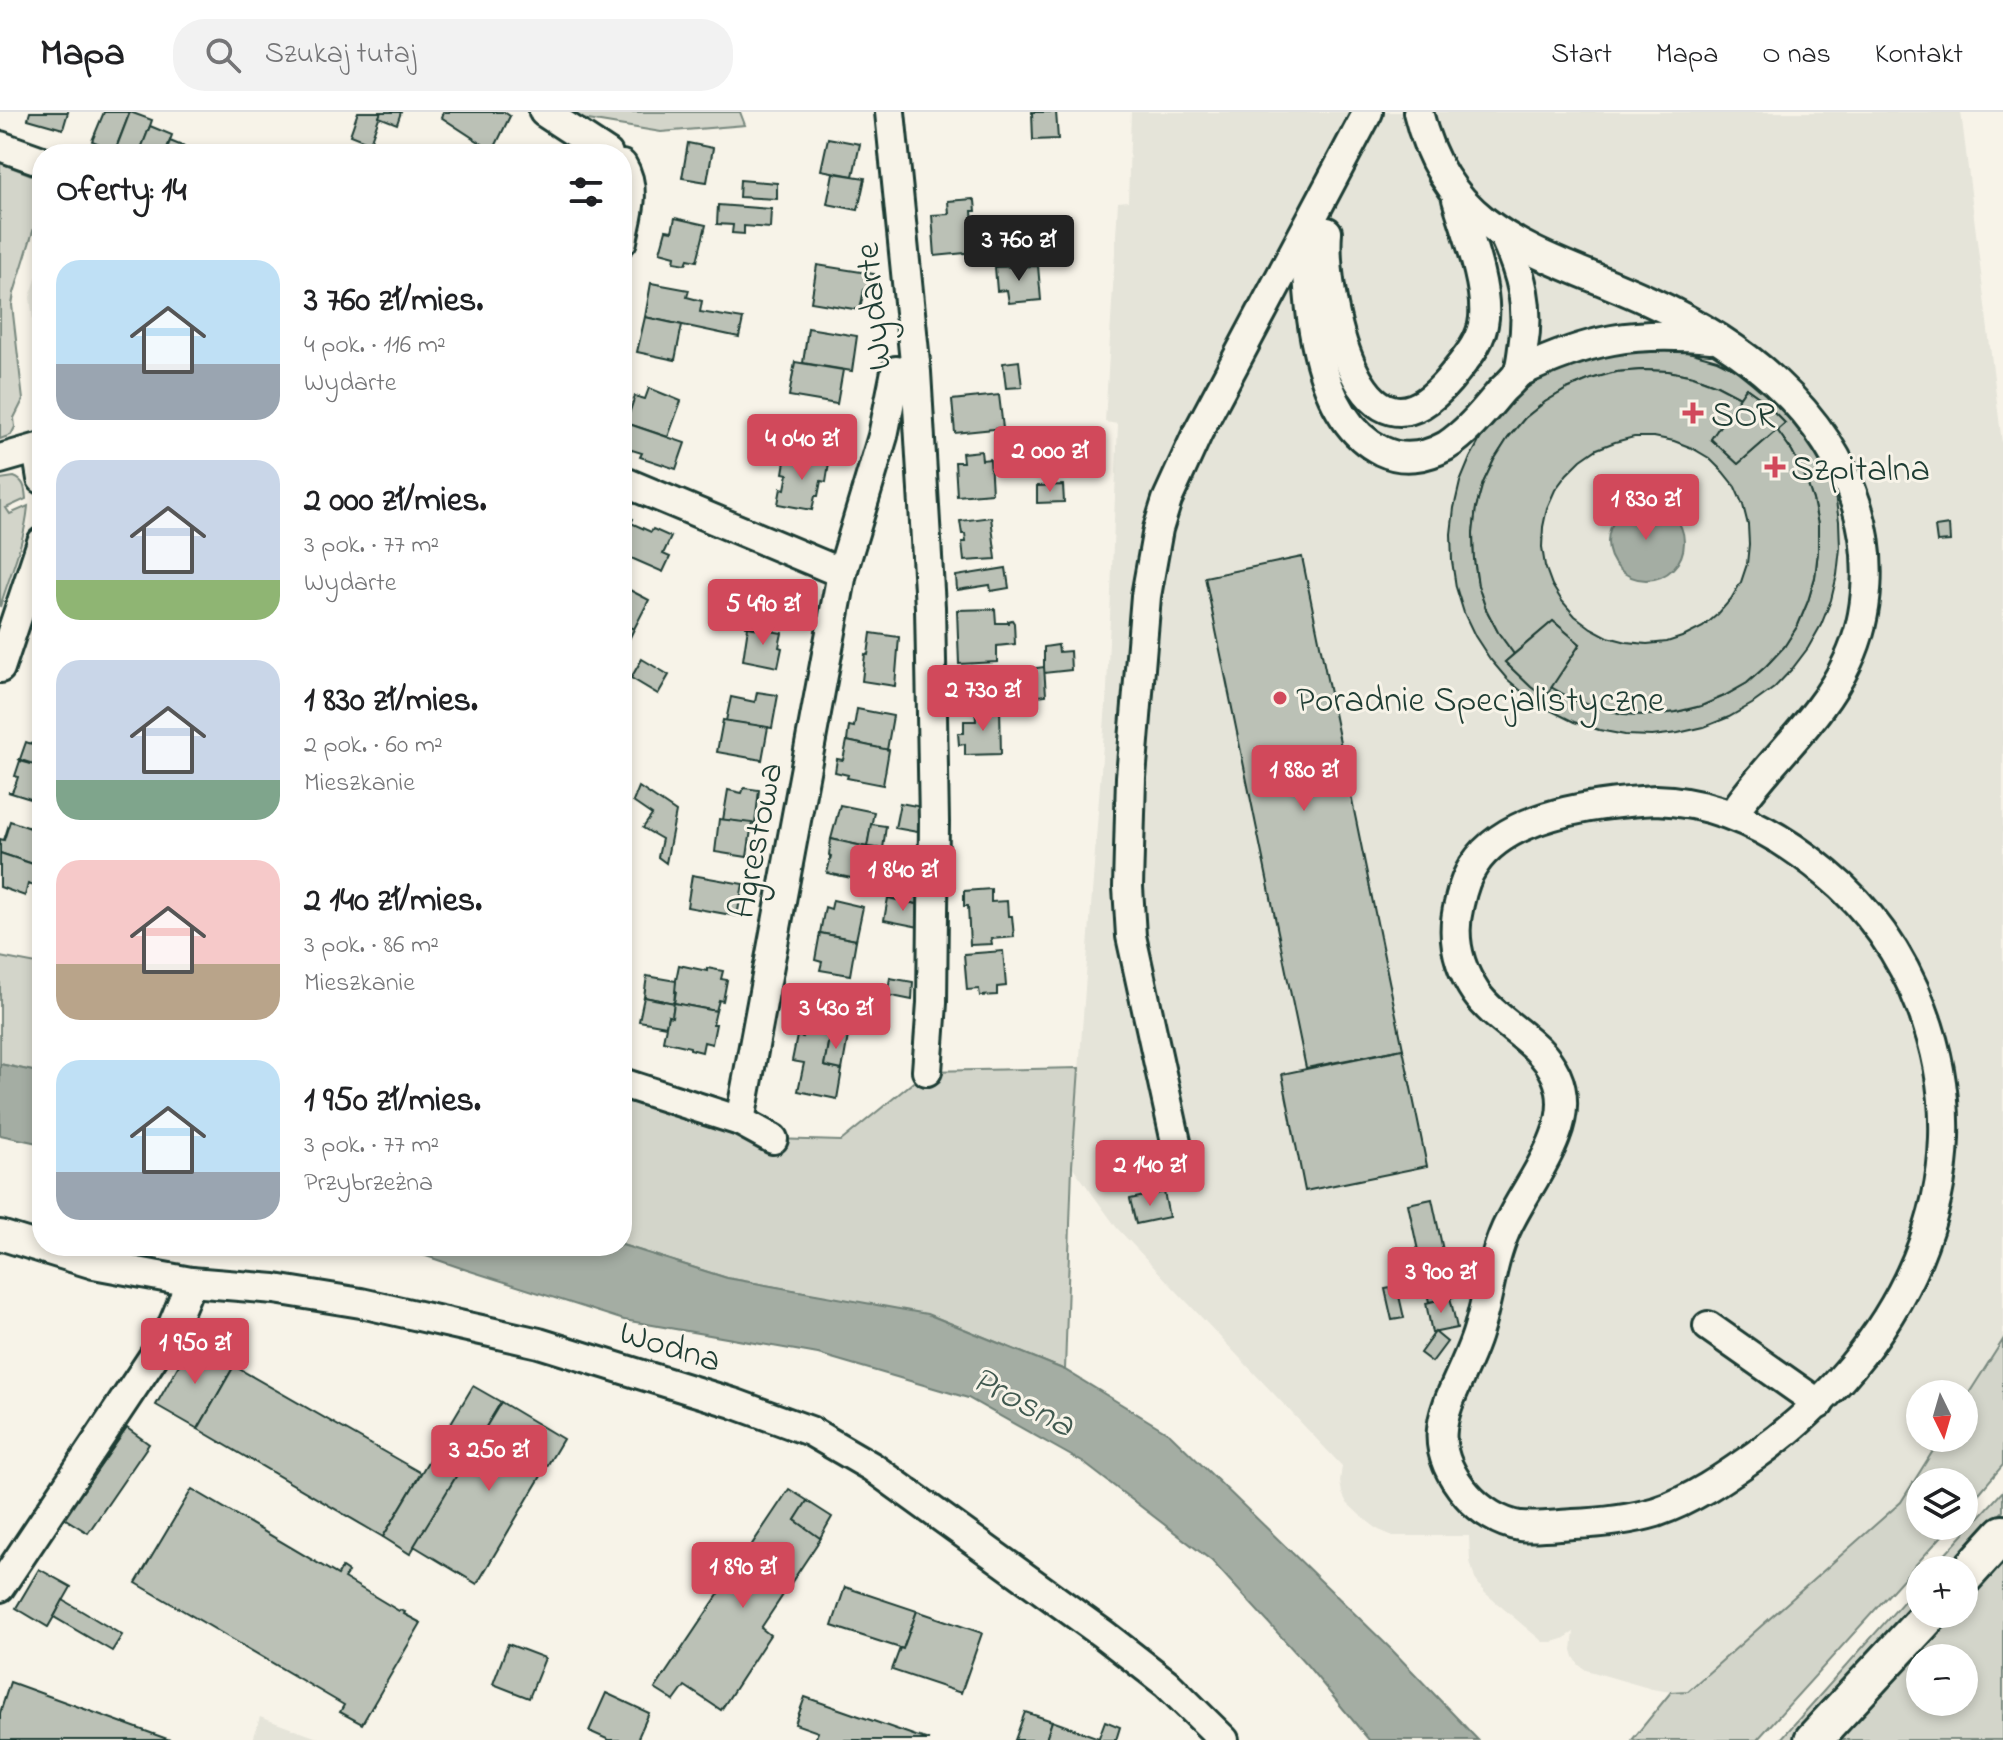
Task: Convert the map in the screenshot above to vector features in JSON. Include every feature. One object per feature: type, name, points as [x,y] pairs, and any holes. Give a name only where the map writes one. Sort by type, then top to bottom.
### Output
[{"type":"main road","points":[[1978,1562],[2003,1534]]},
{"type":"main road","points":[[1813,1740],[1917,1628]]},
{"type":"street","points":[[544,112],[590,144]]},
{"type":"street","name":"Wydarte","points":[[890,112],[916,372],[930,607],[934,822],[932,1003],[927,1071]]},
{"type":"street","points":[[1181,1165],[1128,912],[1131,777],[1147,587],[1158,529],[1179,471],[1368,112]]},
{"type":"street","points":[[1334,175],[1326,241],[1329,288],[1341,338],[1357,378],[1374,400],[1392,410],[1414,409],[1435,396],[1464,362],[1480,335],[1484,319],[1483,291],[1455,193],[1435,157],[1418,112]]},
{"type":"street","points":[[0,146],[32,157]]},
{"type":"street","points":[[1455,193],[1481,220],[1504,236],[1536,253],[1667,309],[1717,339],[1774,381],[1808,414],[1821,432],[1853,493],[1864,535],[1867,573],[1861,616],[1845,668],[1816,715],[1753,786],[1732,815]]},
{"type":"street","points":[[1308,224],[1310,302],[1327,379],[1340,411],[1350,424],[1362,438],[1389,454],[1422,456],[1453,442],[1518,373],[1554,356],[1603,341],[1652,335],[1717,339]]},
{"type":"street","points":[[1504,236],[1519,271],[1525,300],[1525,332],[1518,373]]},
{"type":"street","name":"Agrestowa","points":[[740,1121],[842,573],[883,436],[896,371]]},
{"type":"street","points":[[0,459],[32,450]]},
{"type":"street","points":[[632,485],[842,573]]},
{"type":"street","points":[[0,668],[32,572]]},
{"type":"street","points":[[1665,800],[1692,803],[1732,815],[1764,830],[1816,865],[1846,891],[1875,923],[1917,997],[1928,1024],[1939,1078],[1944,1134],[1943,1162],[1921,1250],[1900,1297],[1878,1334],[1819,1404],[1769,1446],[1699,1492],[1656,1512],[1617,1520],[1521,1526],[1497,1519],[1474,1503],[1448,1466],[1442,1442],[1443,1416],[1479,1329],[1499,1246],[1552,1144],[1562,1103],[1552,1068],[1533,1046],[1485,1004],[1467,979],[1456,950],[1455,924],[1463,888],[1482,854],[1506,836],[1546,817],[1571,810],[1622,802],[1665,800]]},
{"type":"street","points":[[632,1086],[740,1121],[773,1139]]},
{"type":"street","name":"Wodna","points":[[0,1235],[32,1245]]},
{"type":"street","name":"Wodna","points":[[68,1256],[94,1264],[191,1282],[275,1289],[361,1303],[539,1343],[733,1403],[810,1431],[872,1467],[1103,1634],[1166,1683],[1224,1740]]},
{"type":"street","points":[[0,1587],[170,1332],[191,1282]]},
{"type":"street","points":[[1708,1326],[1819,1404]]},
{"type":"shaded area","points":[[566,112],[740,112],[745,125],[661,132],[576,118]]},
{"type":"shaded area","points":[[1131,112],[1961,112],[2003,451],[2003,1340],[1977,1380],[1906,1380],[1906,1452],[1932,1452],[1922,1468],[1906,1468],[1906,1494],[1901,1502],[1687,1691],[1652,1689],[1586,1670],[1574,1657],[1574,1632],[1563,1639],[1543,1642],[1485,1593],[1475,1579],[1470,1561],[1469,1536],[1393,1536],[1362,1517],[1347,1503],[1342,1493],[1342,1466],[1117,1228],[1072,1166],[1107,689],[1118,424],[1105,422],[1118,202],[1128,201]]},
{"type":"shaded area","points":[[0,163],[32,175],[32,234],[12,305],[23,400],[14,418],[15,427],[11,435],[0,439]]},
{"type":"shaded area","points":[[14,477],[22,483],[26,499],[6,508],[10,514],[28,506],[20,545],[0,607],[0,479]]},
{"type":"shaded area","points":[[0,957],[32,963],[32,1071],[0,1064]]},
{"type":"shaded area","points":[[1079,1068],[1072,1166],[1065,1370],[935,1317],[727,1278],[632,1248],[632,1090],[773,1139],[841,1141],[927,1071]]},
{"type":"shaded area","points":[[2003,1340],[2003,1465],[1978,1494],[1978,1468],[1922,1468],[1932,1452],[1978,1452],[1977,1380]]},
{"type":"shaded area","points":[[2003,1491],[2003,1511],[1978,1538],[1978,1518]]},
{"type":"shaded area","points":[[1906,1494],[1906,1540],[1938,1540],[1924,1556],[1906,1556],[1906,1576],[1757,1740],[1632,1740],[1671,1692],[1688,1691],[1901,1502]]},
{"type":"shaded area","points":[[1958,1540],[1976,1540],[1961,1556],[1944,1556]]},
{"type":"shaded area","points":[[2003,1559],[2003,1740],[1837,1740],[1906,1664],[1906,1716],[1978,1716],[1978,1644],[1925,1644],[1939,1628],[1978,1628],[1978,1586]]},
{"type":"shaded area","points":[[1906,1599],[1906,1615],[1793,1740],[1780,1740]]},
{"type":"shaded area","points":[[260,1717],[323,1740],[253,1740]]},
{"type":"water","points":[[1646,504],[1661,507],[1673,515],[1681,527],[1684,542],[1681,557],[1673,569],[1661,577],[1646,580],[1631,577],[1619,569],[1611,557],[1608,542],[1611,527],[1619,515],[1631,507]]},
{"type":"water","points":[[0,1064],[32,1071],[32,1142],[0,1135]]},
{"type":"water","name":"Prosna","points":[[632,1248],[727,1278],[927,1314],[1065,1370],[1170,1434],[1392,1650],[1478,1740],[1369,1740],[1307,1665],[1212,1561],[1084,1463],[968,1398],[818,1354],[624,1320],[426,1256],[632,1256]]},
{"type":"building","points":[[30,112],[68,112],[63,129],[28,119]]},
{"type":"building","points":[[104,112],[130,112],[117,144],[92,141]]},
{"type":"building","points":[[130,112],[152,120],[143,144],[118,144]]},
{"type":"building","points":[[358,112],[381,112],[370,143],[350,135]]},
{"type":"building","points":[[381,112],[401,112],[397,124],[379,117]]},
{"type":"building","points":[[443,112],[504,112],[510,116],[496,144],[482,144],[441,117]]},
{"type":"building","points":[[1032,112],[1056,112],[1058,139],[1033,140]]},
{"type":"building","points":[[150,126],[172,135],[169,144],[143,144]]},
{"type":"building","points":[[828,138],[860,144],[853,176],[821,170]]},
{"type":"building","points":[[688,143],[713,148],[707,182],[682,178]]},
{"type":"building","points":[[833,173],[865,178],[858,210],[827,204]]},
{"type":"building","points":[[740,180],[777,183],[777,199],[739,197]]},
{"type":"building","points":[[973,199],[976,211],[972,211],[975,252],[935,256],[932,215],[949,214],[948,201]]},
{"type":"building","points":[[718,205],[771,209],[770,228],[744,226],[744,234],[732,233],[733,225],[717,224]]},
{"type":"building","points":[[675,218],[706,225],[697,261],[688,259],[686,264],[674,262],[675,256],[660,252],[666,230],[672,231]]},
{"type":"building","points":[[817,265],[874,274],[871,290],[864,289],[860,310],[811,302]]},
{"type":"building","points":[[1038,266],[1041,300],[1009,303],[1007,290],[997,291],[995,267]]},
{"type":"building","points":[[651,283],[689,290],[687,297],[702,301],[700,312],[743,319],[739,337],[645,317]]},
{"type":"building","points":[[645,317],[682,325],[675,360],[637,352]]},
{"type":"building","points":[[808,328],[857,336],[852,371],[803,363]]},
{"type":"building","points":[[1666,348],[1717,360],[1741,372],[1763,386],[1816,446],[1835,495],[1840,548],[1831,600],[1821,625],[1808,648],[1774,688],[1729,717],[1704,727],[1652,736],[1625,735],[1574,722],[1527,696],[1507,679],[1475,636],[1464,613],[1456,587],[1451,534],[1460,482],[1470,458],[1499,413],[1518,395],[1539,379],[1587,356]],"holes":[[[1668,371],[1693,376],[1740,397],[1746,388],[1785,423],[1777,430],[1804,474],[1818,525],[1815,577],[1808,601],[1784,647],[1766,666],[1747,683],[1701,706],[1650,715],[1624,714],[1574,700],[1551,687],[1545,697],[1505,662],[1514,654],[1498,632],[1478,585],[1473,534],[1483,483],[1508,438],[1525,418],[1545,402],[1567,389],[1616,372]]]},
{"type":"building","points":[[1019,361],[1022,387],[1006,388],[1003,363]]},
{"type":"building","points":[[795,362],[843,370],[837,404],[789,396]]},
{"type":"building","points":[[1668,371],[1693,376],[1740,397],[1711,439],[1738,464],[1777,430],[1804,474],[1818,525],[1815,577],[1798,625],[1784,647],[1747,683],[1701,706],[1676,712],[1624,714],[1574,700],[1551,687],[1580,644],[1553,621],[1514,654],[1486,609],[1478,585],[1473,534],[1476,508],[1483,483],[1508,438],[1525,418],[1545,402],[1567,389],[1616,372]],"holes":[[[1634,437],[1654,437],[1692,448],[1709,458],[1723,472],[1735,487],[1743,505],[1749,544],[1741,582],[1718,614],[1703,627],[1685,636],[1647,644],[1608,637],[1575,616],[1552,585],[1542,547],[1547,508],[1555,490],[1581,460],[1615,442]]]},
{"type":"building","points":[[649,388],[681,401],[668,437],[632,425],[635,396],[645,399]]},
{"type":"building","points":[[1746,388],[1785,423],[1738,464],[1711,439]]},
{"type":"building","points":[[999,395],[1003,428],[955,433],[952,400]]},
{"type":"building","points":[[782,420],[840,431],[837,446],[842,446],[838,465],[776,453]]},
{"type":"building","points":[[632,425],[685,443],[676,469],[640,457],[642,453],[632,450]]},
{"type":"building","points":[[981,451],[982,460],[990,459],[992,493],[957,496],[955,462],[963,462],[962,453]]},
{"type":"building","points":[[786,455],[829,463],[826,482],[821,481],[812,510],[778,504],[788,474],[783,473]]},
{"type":"building","points":[[1063,485],[1064,502],[1037,503],[1037,486]]},
{"type":"building","points":[[991,517],[996,559],[964,561],[962,542],[966,542],[960,521]]},
{"type":"building","points":[[632,523],[671,537],[663,554],[670,557],[663,572],[632,558]]},
{"type":"building","points":[[1949,525],[1950,541],[1937,542],[1935,527]]},
{"type":"building","name":"Poradnie Specjalistyczne","points":[[1302,557],[1403,1049],[1306,1068],[1205,577]]},
{"type":"building","points":[[1006,568],[1009,588],[991,591],[990,585],[957,590],[956,576]]},
{"type":"building","points":[[741,589],[784,597],[781,617],[776,617],[774,631],[746,626],[749,610],[737,608]]},
{"type":"building","points":[[632,591],[649,600],[632,628]]},
{"type":"building","points":[[995,609],[996,623],[1012,620],[1014,623],[1015,644],[997,646],[997,662],[959,664],[957,610]]},
{"type":"building","points":[[1553,621],[1580,644],[1545,697],[1505,662]]},
{"type":"building","points":[[748,627],[782,633],[778,667],[743,660]]},
{"type":"building","points":[[871,633],[899,637],[895,686],[862,681]]},
{"type":"building","points":[[1058,645],[1059,652],[1070,651],[1071,670],[1044,673],[1044,647]]},
{"type":"building","points":[[642,659],[669,675],[658,694],[632,676]]},
{"type":"building","points":[[1044,667],[1046,695],[1000,701],[996,673]]},
{"type":"building","points":[[757,692],[778,695],[772,728],[726,721],[731,697],[755,702]]},
{"type":"building","points":[[1000,706],[1001,754],[965,755],[965,744],[959,745],[958,733],[964,733],[964,721],[976,721],[975,707]]},
{"type":"building","points":[[857,709],[893,716],[887,750],[847,741],[849,726],[854,727]]},
{"type":"building","points":[[723,720],[768,727],[762,760],[717,752]]},
{"type":"building","points":[[847,741],[889,750],[883,785],[847,778],[848,775],[835,772],[837,759],[843,760]]},
{"type":"building","points":[[26,742],[32,744],[32,764],[18,759]]},
{"type":"building","points":[[20,761],[32,764],[32,799],[8,792],[12,792],[16,783],[18,777],[15,776]]},
{"type":"building","points":[[639,787],[676,812],[666,863],[658,857],[662,839],[643,828],[652,815],[633,802]]},
{"type":"building","points":[[744,788],[759,790],[755,824],[723,820],[728,790],[742,793]]},
{"type":"building","points":[[900,803],[922,807],[923,833],[895,828]]},
{"type":"building","points":[[840,805],[874,812],[867,847],[831,839]]},
{"type":"building","points":[[719,819],[752,823],[747,857],[715,852]]},
{"type":"building","points":[[10,821],[32,829],[32,864],[0,853],[0,839],[4,840]]},
{"type":"building","points":[[871,824],[886,826],[883,849],[867,847]]},
{"type":"building","points":[[831,839],[867,847],[861,880],[827,873]]},
{"type":"building","points":[[867,847],[883,849],[879,873],[862,871]]},
{"type":"building","points":[[0,853],[32,864],[32,885],[28,884],[25,896],[0,887]]},
{"type":"building","points":[[692,875],[743,884],[737,916],[687,907]]},
{"type":"building","points":[[892,876],[923,881],[922,905],[888,898]]},
{"type":"building","points":[[991,889],[991,902],[1007,901],[1014,937],[991,939],[992,944],[970,945],[964,891]]},
{"type":"building","points":[[888,898],[921,905],[919,927],[884,920]]},
{"type":"building","points":[[833,900],[863,907],[856,940],[820,933],[825,907],[831,909]]},
{"type":"building","points":[[820,933],[856,940],[850,975],[820,970],[822,962],[815,960]]},
{"type":"building","points":[[1003,951],[1006,986],[997,987],[997,995],[980,996],[979,989],[967,990],[964,954]]},
{"type":"building","points":[[679,965],[723,971],[721,979],[727,980],[723,1001],[719,1000],[716,1011],[674,1003]]},
{"type":"building","points":[[647,976],[676,981],[674,1003],[644,997]]},
{"type":"building","points":[[890,978],[913,982],[912,1000],[887,995]]},
{"type":"building","points":[[805,993],[836,999],[830,1033],[798,1027],[802,1027],[804,1019],[800,1018]]},
{"type":"building","points":[[644,997],[674,1003],[672,1017],[668,1016],[666,1026],[639,1021]]},
{"type":"building","points":[[836,999],[854,1002],[848,1036],[830,1033]]},
{"type":"building","points":[[674,1003],[716,1011],[712,1044],[704,1042],[702,1052],[663,1041]]},
{"type":"building","points":[[798,1027],[830,1033],[824,1066],[842,1070],[837,1099],[798,1091],[804,1063],[792,1061],[797,1036],[803,1037],[805,1029]]},
{"type":"building","points":[[830,1033],[848,1036],[842,1070],[824,1066]]},
{"type":"building","points":[[1403,1049],[1427,1166],[1305,1191],[1282,1074]]},
{"type":"building","points":[[1164,1192],[1169,1217],[1136,1224],[1130,1199]]},
{"type":"building","points":[[1432,1199],[1453,1297],[1429,1302],[1408,1204]]},
{"type":"building","points":[[1397,1287],[1404,1318],[1392,1320],[1385,1289]]},
{"type":"building","points":[[1450,1297],[1457,1328],[1432,1333],[1426,1303]]},
{"type":"building","points":[[1435,1332],[1447,1342],[1432,1362],[1420,1353]]},
{"type":"building","points":[[192,1342],[234,1366],[198,1429],[156,1405]]},
{"type":"building","points":[[234,1366],[421,1473],[383,1537],[198,1429]]},
{"type":"building","points":[[473,1386],[501,1402],[410,1554],[383,1537]]},
{"type":"building","points":[[501,1402],[563,1439],[477,1584],[414,1546]]},
{"type":"building","points":[[127,1428],[149,1444],[88,1533],[64,1518]]},
{"type":"building","points":[[192,1489],[338,1575],[342,1568],[348,1572],[344,1578],[421,1623],[362,1724],[340,1712],[344,1705],[136,1583]]},
{"type":"building","points":[[789,1489],[808,1501],[795,1520],[821,1538],[761,1628],[770,1635],[721,1710],[685,1686],[674,1701],[655,1689]]},
{"type":"building","points":[[807,1501],[832,1517],[820,1538],[795,1520]]},
{"type":"building","points":[[39,1569],[71,1587],[48,1627],[16,1608]]},
{"type":"building","points":[[845,1587],[917,1611],[903,1649],[832,1626]]},
{"type":"building","points":[[63,1600],[122,1635],[112,1651],[54,1617]]},
{"type":"building","points":[[917,1611],[982,1633],[961,1693],[892,1670]]},
{"type":"building","points":[[508,1644],[545,1658],[529,1698],[493,1684]]},
{"type":"building","points":[[10,1682],[170,1740],[0,1740],[0,1713]]},
{"type":"building","points":[[606,1693],[649,1713],[637,1740],[609,1740],[589,1731]]},
{"type":"building","points":[[805,1697],[929,1740],[815,1740],[818,1732],[795,1724]]},
{"type":"building","points":[[1025,1712],[1052,1721],[1046,1740],[1015,1740]]},
{"type":"building","points":[[1052,1721],[1099,1738],[1046,1740]]},
{"type":"building","points":[[1105,1721],[1120,1727],[1116,1740],[1098,1740]]},
{"type":"place","name":"SOR","points":[[1693,413]]},
{"type":"place","name":"Szpitalna","points":[[1775,467]]},
{"type":"place","name":"Poradnie Specjalistyczne","points":[[1280,698]]}]
